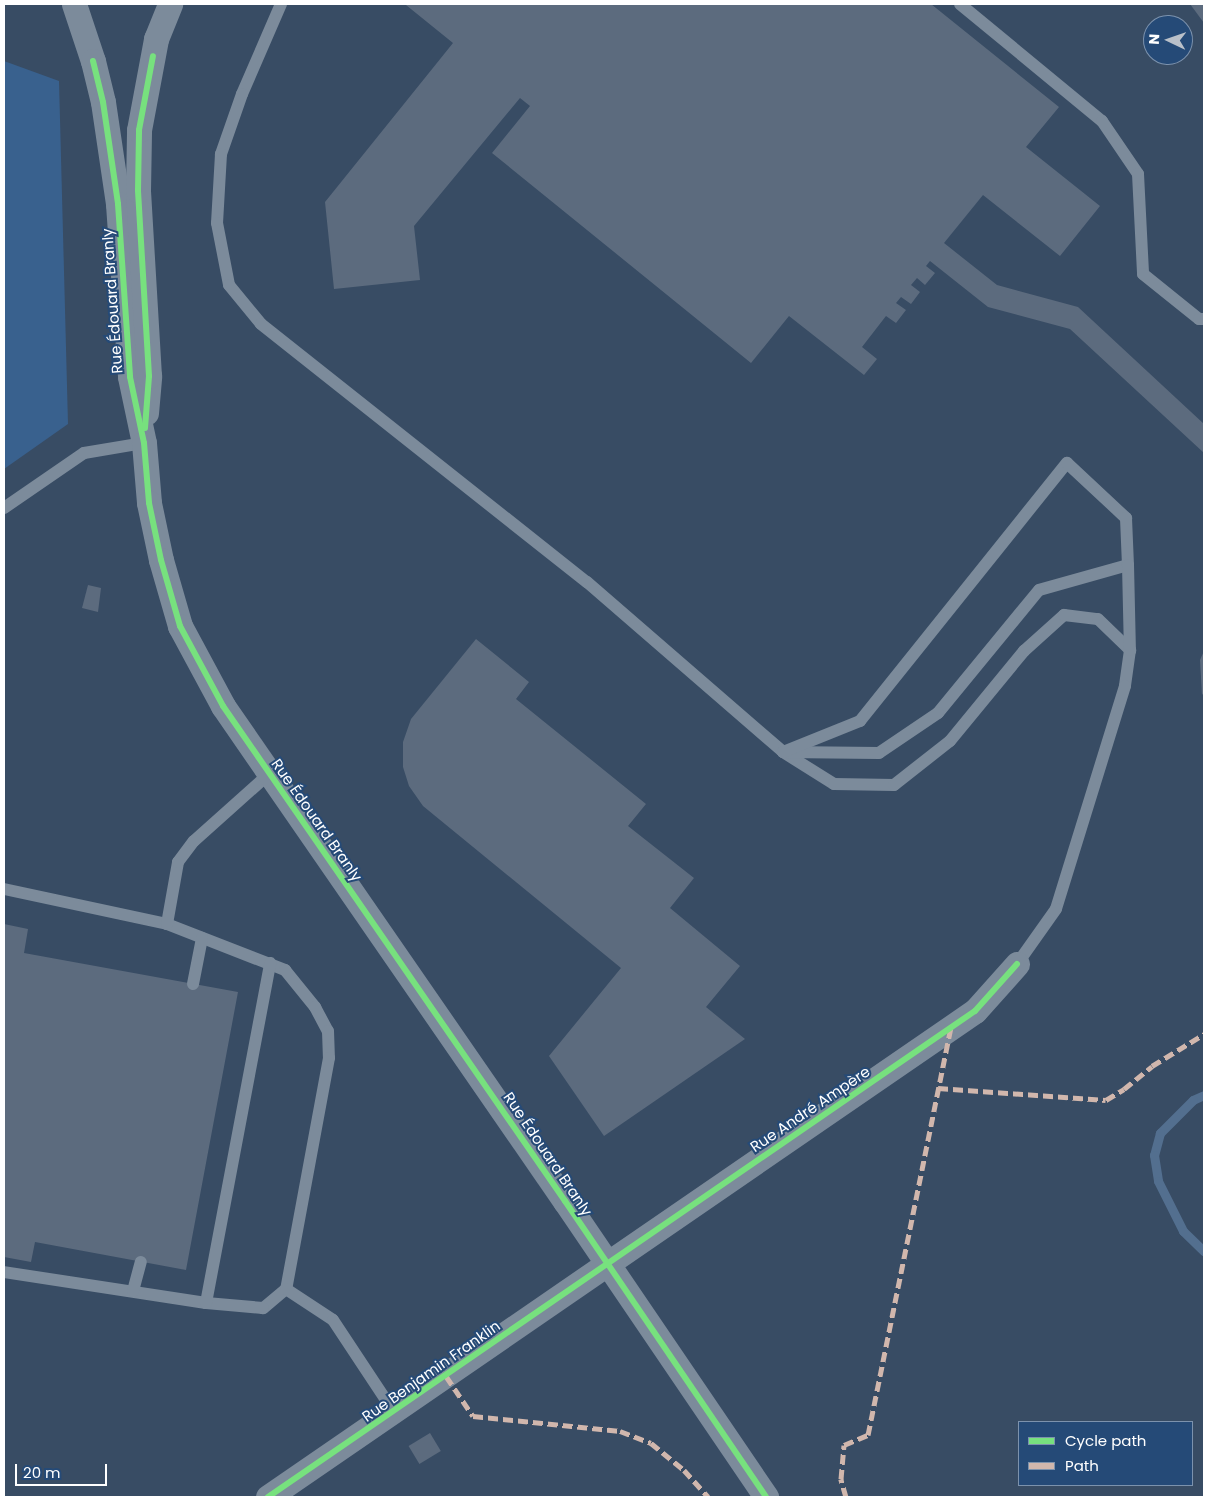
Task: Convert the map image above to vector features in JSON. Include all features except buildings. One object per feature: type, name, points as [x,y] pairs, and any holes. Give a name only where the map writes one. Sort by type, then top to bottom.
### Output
[{"type":"street","name":"Rue Édouard Branly","points":[[74,4],[93,61],[103,102],[118,204],[130,377],[144,443],[149,503],[180,626],[223,706],[608,1264],[766,1497]]},
{"type":"street","points":[[144,443],[148,376],[138,190],[139,130],[156,39],[170,4]]},
{"type":"street","name":"Rue André Ampère","points":[[608,1264],[975,1011],[1017,964]]},
{"type":"street","name":"Rue Benjamin Franklin","points":[[268,1497],[608,1264]]},
{"type":"lane","points":[[281,4],[242,94],[221,154],[217,223],[229,285],[261,324],[587,582],[783,752],[834,784],[894,785],[950,742],[1024,651],[1064,615],[1098,619],[1130,650]]},
{"type":"lane","points":[[960,4],[1102,121],[1138,174],[1144,274],[1199,319],[1204,319]]},
{"type":"lane","points":[[4,508],[84,453],[104,448],[144,443]]},
{"type":"lane","points":[[783,752],[860,721],[1067,463],[1126,518],[1130,650],[1126,686],[1056,910],[1017,964]]},
{"type":"lane","points":[[783,752],[879,753],[938,713],[1039,590],[1128,565]]},
{"type":"lane","points":[[167,924],[178,862],[194,841],[270,773]]},
{"type":"lane","points":[[4,890],[167,924],[286,970],[315,1007],[328,1031],[329,1058],[286,1289],[263,1308],[206,1303],[4,1272]]},
{"type":"lane","points":[[193,984],[202,938]]},
{"type":"lane","points":[[206,1303],[270,964]]},
{"type":"lane","points":[[133,1291],[141,1262]]},
{"type":"lane","points":[[286,1289],[333,1320],[394,1412]]},
{"type":"shaded area","points":[[4,61],[59,81],[68,424],[4,469]]},
{"type":"waterway","points":[[1204,1095],[1193,1100],[1160,1133],[1154,1155],[1158,1181],[1183,1231],[1204,1251]]},
{"type":"marked path","points":[[846,1497],[841,1479],[844,1445],[868,1435],[951,1028]]},
{"type":"marked path","points":[[938,1088],[1106,1100],[1124,1089],[1152,1066],[1204,1034]]},
{"type":"marked path","points":[[446,1376],[473,1416],[620,1431],[651,1443],[684,1470],[708,1497]]},
{"type":"cycle path","points":[[145,428],[149,376],[138,190],[139,130],[153,56]]},
{"type":"cycle path","points":[[93,61],[103,102],[118,204],[130,377],[144,443],[149,503],[161,560],[180,626],[223,706],[565,1201],[766,1497]]},
{"type":"cycle path","points":[[268,1497],[975,1011],[1017,964]]}]
